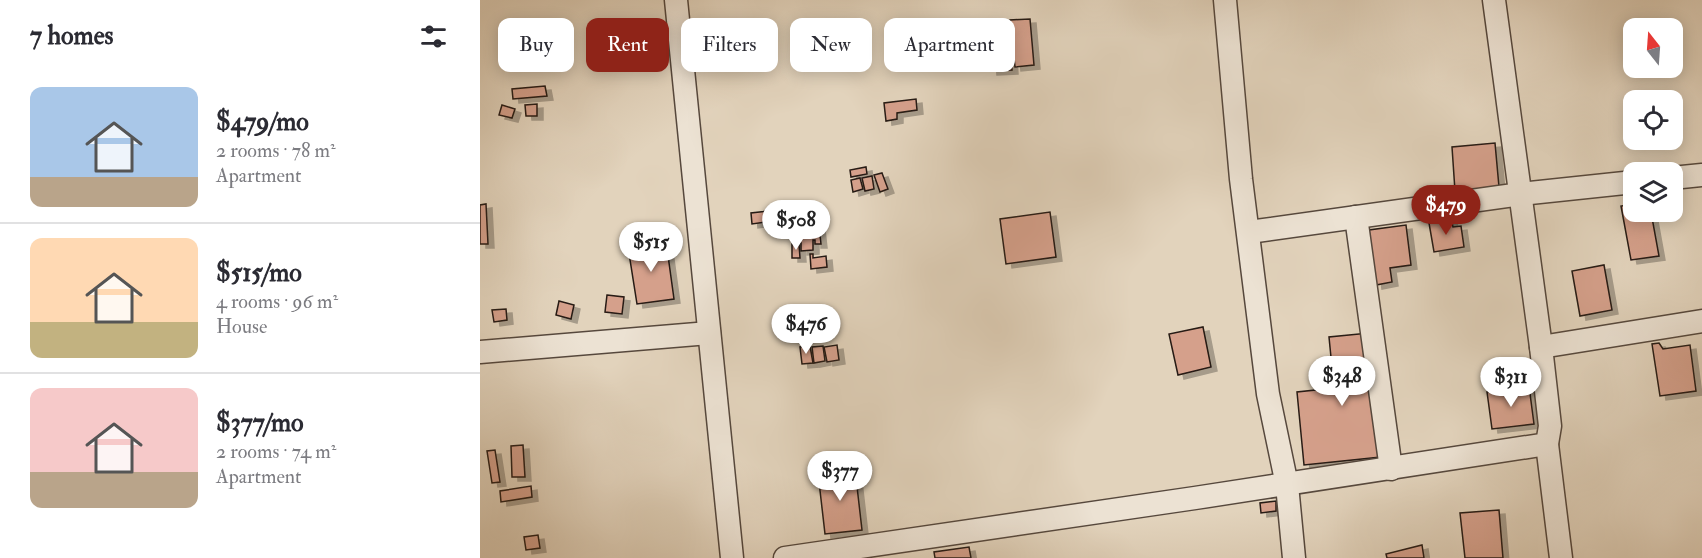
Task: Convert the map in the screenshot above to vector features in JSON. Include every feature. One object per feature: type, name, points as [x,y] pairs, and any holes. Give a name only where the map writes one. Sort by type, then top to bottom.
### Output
[{"type":"street","points":[[676,0],[732,558]]},
{"type":"street","points":[[1225,0],[1241,178],[1268,394],[1287,485],[1294,558]]},
{"type":"street","points":[[1494,0],[1541,347],[1550,426],[1547,444],[1561,558]]},
{"type":"street","points":[[1683,177],[1702,175]]},
{"type":"street","points":[[1249,232],[1521,194],[1623,183]]},
{"type":"street","points":[[1356,217],[1390,469]]},
{"type":"street","points":[[1541,347],[1702,321]]},
{"type":"street","points":[[480,352],[710,333]]},
{"type":"street","points":[[785,558],[1287,485],[1547,444]]},
{"type":"building","points":[[1030,19],[1034,65],[1015,67],[1015,20]]},
{"type":"building","points":[[545,86],[547,96],[513,99],[512,89]]},
{"type":"building","points":[[916,99],[917,110],[897,113],[897,119],[886,121],[884,103]]},
{"type":"building","points":[[537,104],[537,116],[526,116],[525,105]]},
{"type":"building","points":[[502,105],[515,109],[512,118],[499,115]]},
{"type":"building","points":[[1495,143],[1499,187],[1455,191],[1452,147]]},
{"type":"building","points":[[866,167],[867,174],[851,177],[850,170]]},
{"type":"building","points":[[882,173],[888,189],[880,192],[874,175]]},
{"type":"building","points":[[872,176],[874,189],[865,191],[862,178]]},
{"type":"building","points":[[860,178],[863,189],[853,192],[851,180]]},
{"type":"building","points":[[486,204],[488,244],[480,244],[480,205]]},
{"type":"building","points":[[785,209],[787,226],[775,228],[774,221],[752,224],[751,213]]},
{"type":"building","points":[[1050,212],[1056,257],[1006,264],[1000,219]]},
{"type":"building","points":[[1451,219],[1453,227],[1461,226],[1464,247],[1434,252],[1429,223]]},
{"type":"building","points":[[1624,222],[1653,222],[1659,256],[1631,260]]},
{"type":"building","points":[[1406,225],[1411,265],[1390,268],[1392,282],[1376,285],[1369,230]]},
{"type":"building","points":[[819,226],[821,244],[815,244],[813,240],[813,250],[801,251],[801,243],[793,243],[792,228]]},
{"type":"building","points":[[666,241],[674,299],[637,304],[628,247]]},
{"type":"building","points":[[792,244],[799,244],[800,258],[792,258]]},
{"type":"building","points":[[810,254],[813,254],[813,258],[826,256],[827,267],[811,269]]},
{"type":"building","points":[[1604,265],[1612,310],[1580,316],[1572,271]]},
{"type":"building","points":[[607,295],[624,297],[622,314],[605,312]]},
{"type":"building","points":[[559,301],[574,305],[571,319],[556,315]]},
{"type":"building","points":[[506,309],[507,320],[494,322],[492,310]]},
{"type":"building","points":[[1203,327],[1211,367],[1178,375],[1169,334]]},
{"type":"building","points":[[1369,333],[1381,457],[1304,465],[1297,392],[1334,388],[1329,337]]},
{"type":"building","points":[[1659,343],[1663,349],[1690,345],[1696,391],[1660,396],[1652,344]]},
{"type":"building","points":[[837,345],[839,360],[827,362],[824,347]]},
{"type":"building","points":[[810,346],[813,363],[802,364],[800,347]]},
{"type":"building","points":[[823,346],[825,361],[814,363],[812,347]]},
{"type":"building","points":[[1529,386],[1534,424],[1492,429],[1487,392]]},
{"type":"building","points":[[523,445],[525,477],[512,477],[511,446]]},
{"type":"building","points":[[495,450],[500,482],[492,483],[487,451]]},
{"type":"building","points":[[855,469],[862,530],[825,534],[818,473]]},
{"type":"building","points":[[531,486],[532,497],[501,502],[500,491]]},
{"type":"building","points":[[1276,501],[1276,511],[1261,513],[1260,503]]},
{"type":"building","points":[[1499,510],[1503,558],[1465,558],[1460,513]]},
{"type":"building","points":[[538,535],[540,548],[526,550],[524,537]]},
{"type":"building","points":[[1422,545],[1424,558],[1387,558],[1386,554]]},
{"type":"building","points":[[969,547],[971,558],[935,558],[934,552]]}]
